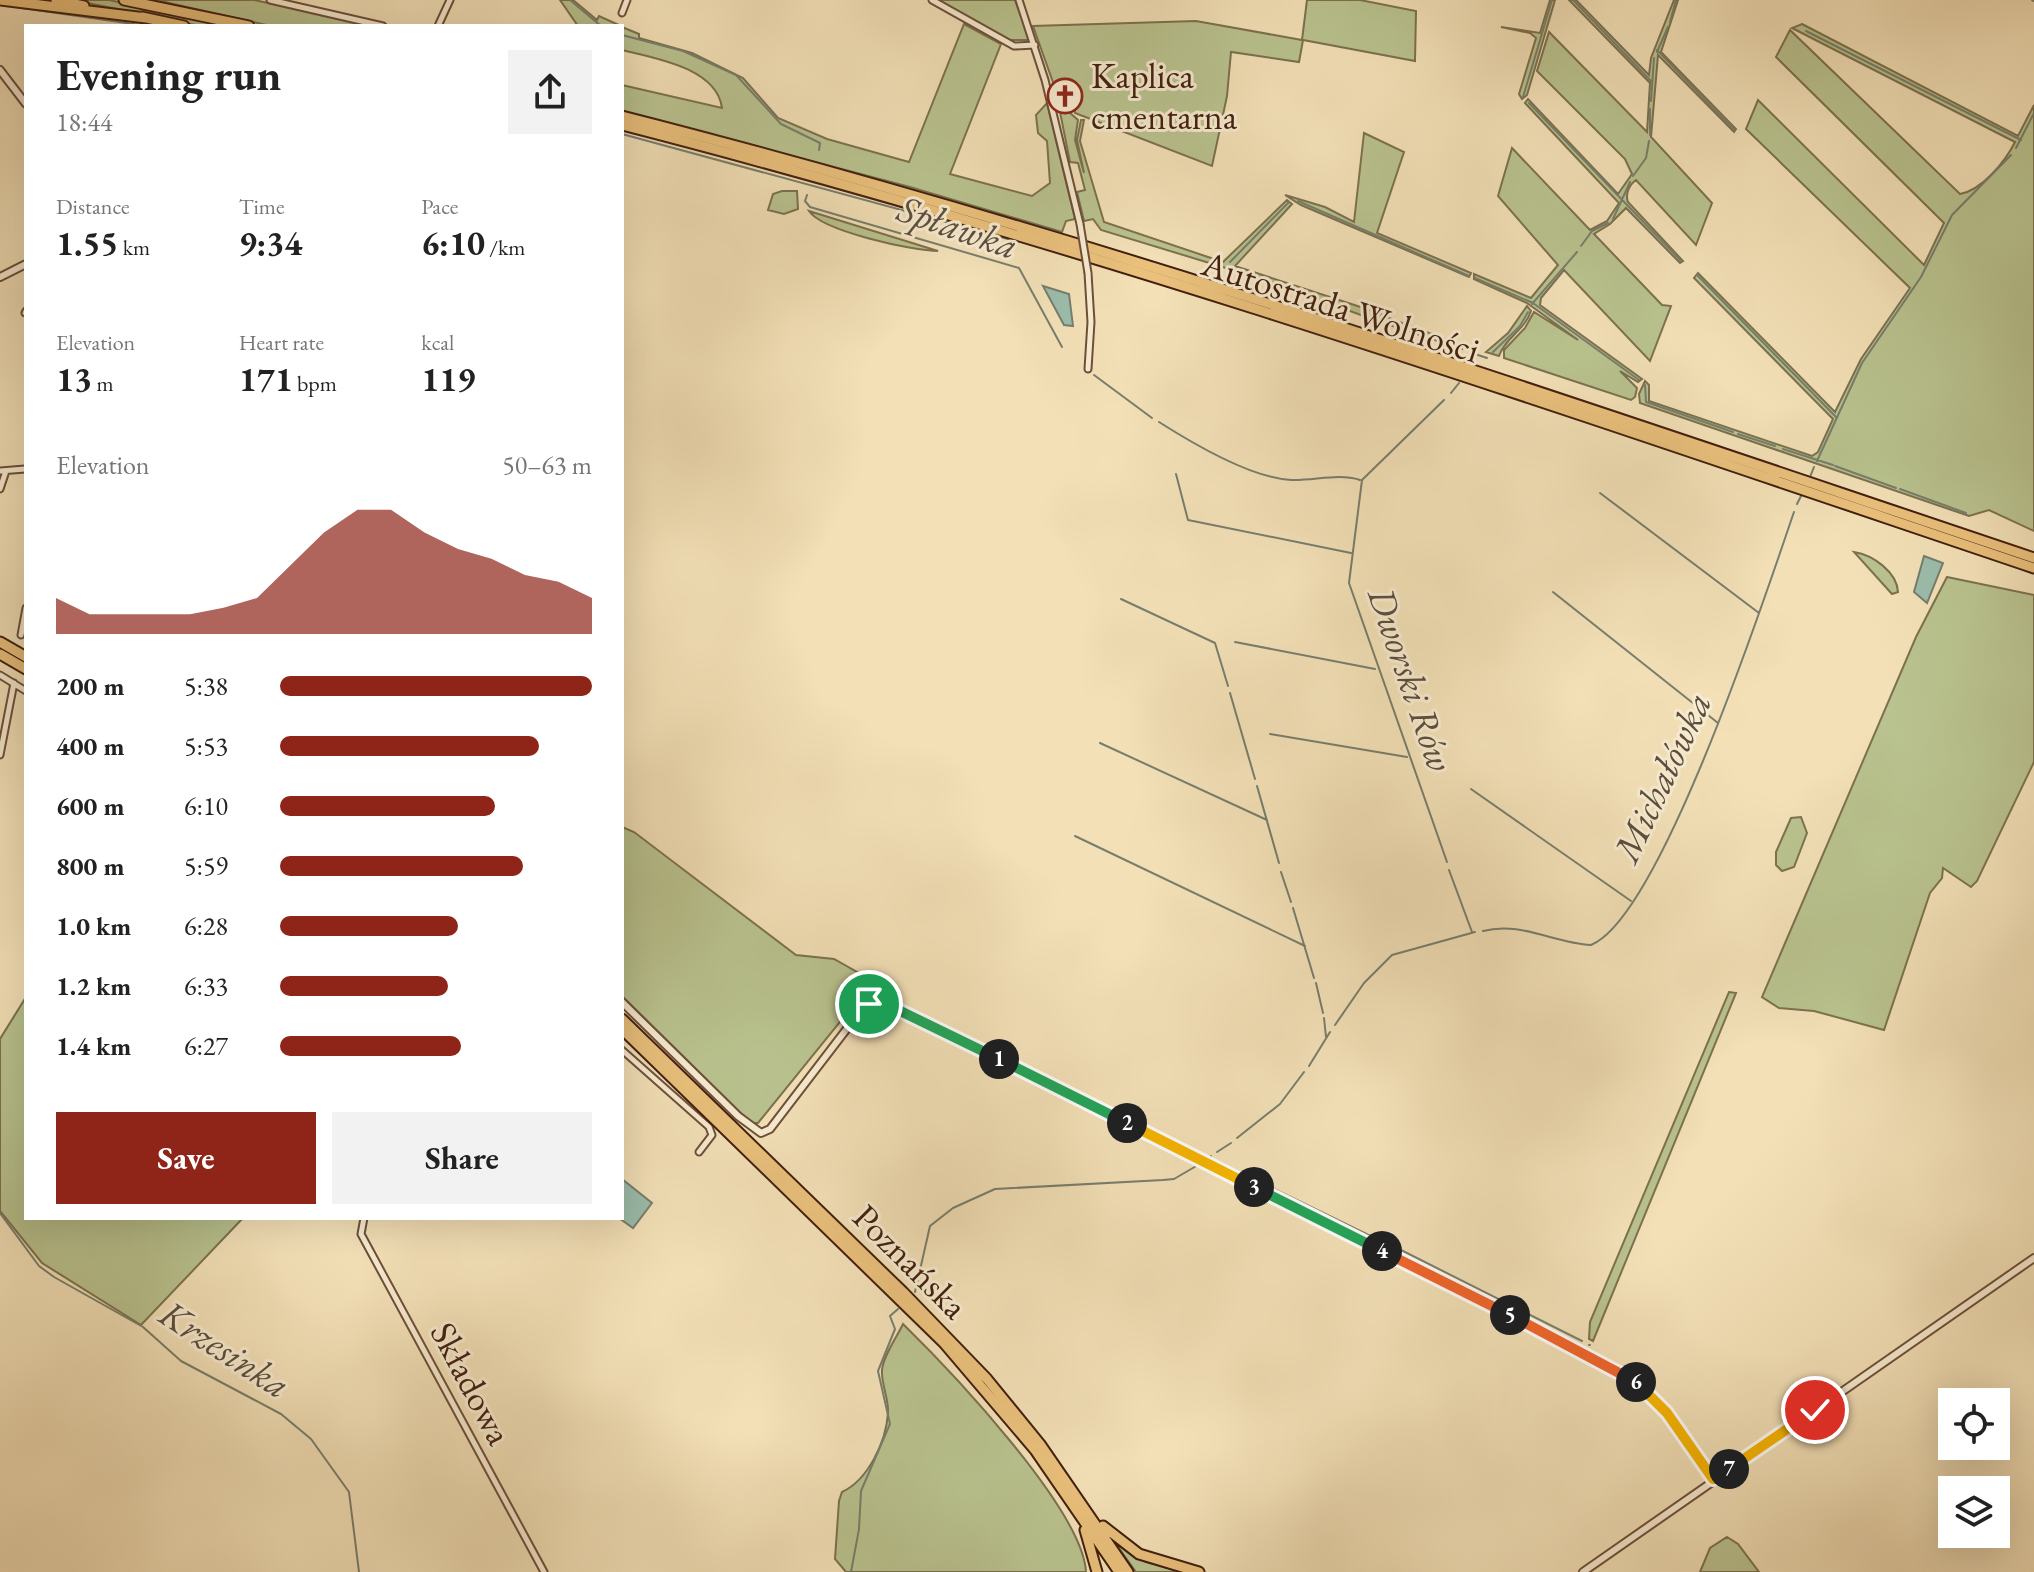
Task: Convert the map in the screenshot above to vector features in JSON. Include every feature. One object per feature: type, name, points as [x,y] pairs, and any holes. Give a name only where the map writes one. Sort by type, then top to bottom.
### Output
[{"type":"highway","points":[[0,0],[146,18]]},
{"type":"highway","points":[[56,0],[174,24]]},
{"type":"highway","points":[[124,0],[239,24]]},
{"type":"highway","name":"Autostrada Wolności","points":[[624,117],[913,194],[1162,267],[1830,494],[2034,568]]},
{"type":"highway","name":"Autostrada Wolności","points":[[624,126],[852,186],[1096,257],[1798,483]]},
{"type":"highway","name":"Autostrada Wolności","points":[[1830,494],[2034,558]]},
{"type":"highway","points":[[0,642],[24,656]]},
{"type":"highway","points":[[0,654],[24,668]]},
{"type":"highway","name":"Poznańska","points":[[624,1021],[951,1340],[1017,1414],[1128,1572]]},
{"type":"highway","name":"Poznańska","points":[[624,1031],[944,1343],[1074,1497],[1119,1572]]},
{"type":"highway","points":[[1074,1497],[1097,1572]]},
{"type":"highway","points":[[1074,1497],[1109,1533],[1130,1549],[1154,1560],[1199,1572]]},
{"type":"street","points":[[270,0],[374,24]]},
{"type":"street","points":[[439,24],[450,0]]},
{"type":"street","points":[[622,13],[627,0]]},
{"type":"street","points":[[932,0],[1014,46],[1035,45]]},
{"type":"street","points":[[1019,0],[1035,45],[1080,224],[1088,273],[1091,328],[1088,369]]},
{"type":"street","points":[[0,70],[24,101]]},
{"type":"street","points":[[0,277],[24,265]]},
{"type":"street","points":[[0,489],[3,471],[24,469]]},
{"type":"street","points":[[21,635],[24,619]]},
{"type":"street","points":[[0,675],[24,690]]},
{"type":"street","points":[[0,755],[14,683]]},
{"type":"street","points":[[624,1004],[738,1116],[759,1132],[770,1129],[862,1009],[872,1003],[890,1006],[1615,1368],[1659,1404],[1713,1479]]},
{"type":"street","points":[[624,1052],[709,1127],[712,1135],[699,1152]]},
{"type":"street","name":"Składowa","points":[[364,1220],[361,1234],[544,1572]]},
{"type":"street","points":[[1583,1572],[2034,1258]]},
{"type":"green space","points":[[73,0],[109,0],[226,24],[190,24]]},
{"type":"green space","points":[[156,0],[254,0],[368,24],[262,24]]},
{"type":"green space","points":[[560,0],[573,0],[597,20],[599,16],[617,24],[577,24]]},
{"type":"green space","points":[[938,0],[1015,0],[1030,40],[1007,40]]},
{"type":"green space","points":[[1307,0],[1360,0],[1416,11],[1415,61],[1303,40],[1299,62],[1231,52],[1227,96],[1212,166],[1075,113],[1074,107],[1060,102],[1033,26],[1196,21],[1302,40]]},
{"type":"green space","points":[[1550,0],[1555,0],[1527,95],[1522,99],[1519,94],[1536,38],[1530,33],[1501,27],[1540,33]]},
{"type":"green space","points":[[1569,0],[1576,0],[1649,75],[1651,58],[1674,0],[1678,0],[1661,52],[1736,129],[1734,132],[1658,55],[1651,137],[1712,203],[1696,245],[1636,180],[1630,187],[1628,202],[1683,261],[1680,263],[1626,208],[1594,234],[1662,305],[1671,306],[1650,361],[1564,270],[1541,298],[1540,305],[1642,379],[1638,382],[1620,371],[1637,388],[1631,400],[1504,358],[1504,350],[1525,328],[1534,312],[1578,340],[1527,303],[1474,279],[1474,274],[1531,298],[1558,265],[1498,196],[1512,148],[1590,230],[1607,221],[1619,203],[1525,103],[1528,99],[1618,194],[1632,174],[1625,159],[1537,71],[1549,32],[1647,132],[1650,83]]},
{"type":"green space","points":[[964,24],[1001,44],[950,174],[1032,196],[1050,183],[1047,141],[1038,133],[1036,115],[1047,103],[1075,219],[1066,221],[1062,232],[910,187],[624,112],[624,85],[722,108],[718,94],[697,74],[667,61],[624,50],[624,28],[639,34],[639,38],[692,53],[743,78],[778,118],[827,139],[909,162]]},
{"type":"green space","points":[[1802,24],[2018,136],[2034,105],[2034,531],[1989,510],[1969,516],[1640,403],[1639,394],[1645,381],[1649,385],[1649,401],[1812,456],[1818,452],[1833,419],[1694,278],[1698,273],[1835,412],[1861,359],[1910,288],[1746,129],[1758,100],[1924,265],[1944,223],[1776,57],[1790,30],[1960,194],[1976,187],[1992,174],[2015,142],[1792,28]]},
{"type":"green space","points":[[1060,112],[1070,113],[1078,120],[1075,140],[1084,173],[1077,140],[1081,120],[1084,120],[1080,141],[1104,222],[1223,262],[1287,200],[1292,204],[1235,266],[1382,314],[1380,322],[1262,279],[1101,230],[1093,219],[1084,221],[1077,192],[1085,190],[1078,163],[1070,162]]},
{"type":"green space","points":[[1364,133],[1404,152],[1377,233],[1471,273],[1469,277],[1301,205],[1285,195],[1325,207],[1354,222]]},
{"type":"green space","points":[[797,191],[798,209],[784,214],[768,210],[773,194]]},
{"type":"green space","points":[[809,211],[938,251],[890,244],[849,232],[831,226]]},
{"type":"green space","points":[[1527,306],[1531,311],[1528,318],[1499,356],[1486,352],[1508,333]]},
{"type":"green space","points":[[1854,552],[1869,557],[1889,571],[1898,592],[1892,594]]},
{"type":"green space","points":[[1947,577],[2034,595],[2034,762],[1977,881],[1971,887],[1943,868],[1942,878],[1930,893],[1884,1030],[1814,1011],[1779,1008],[1762,997],[1916,637]]},
{"type":"green space","points":[[1801,817],[1807,833],[1794,867],[1782,871],[1776,865],[1776,852],[1791,818]]},
{"type":"green space","points":[[624,828],[634,832],[796,955],[834,959],[873,981],[758,1123],[751,1123],[624,998]]},
{"type":"green space","points":[[1729,992],[1736,993],[1593,1341],[1589,1339],[1590,1322]]},
{"type":"green space","points":[[24,1000],[24,1220],[241,1220],[141,1325],[42,1263],[0,1211],[0,1039]]},
{"type":"green space","points":[[903,1324],[981,1406],[1039,1478],[1079,1545],[1086,1572],[846,1572],[835,1559],[842,1492],[860,1479],[874,1459],[884,1436],[888,1408],[883,1365]]},
{"type":"green space","points":[[1727,1537],[1738,1544],[1759,1572],[1700,1572],[1710,1548]]},
{"type":"green space","points":[[1116,1544],[1146,1562],[1182,1572],[1136,1572]]},
{"type":"shaded area","points":[[1043,286],[1069,294],[1073,326],[1064,325]]},
{"type":"shaded area","points":[[1386,317],[1464,346],[1462,349],[1384,323]]},
{"type":"shaded area","points":[[1924,556],[1943,563],[1927,603],[1914,592]]},
{"type":"shaded area","points":[[624,1181],[652,1203],[633,1228],[622,1220]]},
{"type":"waterway","name":"Spławka","points":[[570,0],[599,24]]},
{"type":"waterway","points":[[1523,97],[1552,0]]},
{"type":"waterway","points":[[1573,0],[1652,82]]},
{"type":"waterway","name":"Dworski Rów","points":[[1670,22],[1676,0]]},
{"type":"waterway","points":[[1,5],[133,24]]},
{"type":"waterway","name":"Dworski Rów","points":[[1657,52],[1668,27]]},
{"type":"waterway","points":[[1806,31],[2021,140]]},
{"type":"waterway","name":"Spławka","points":[[624,36],[683,51],[736,75],[781,124],[820,143],[819,150]]},
{"type":"waterway","points":[[1657,50],[1734,130]]},
{"type":"waterway","name":"Dworski Rów","points":[[1651,101],[1654,58]]},
{"type":"waterway","points":[[1529,103],[1681,261]]},
{"type":"waterway","name":"Dworski Rów","points":[[1650,109],[1650,135]]},
{"type":"waterway","name":"Michałówka","points":[[2016,148],[2034,113]]},
{"type":"waterway","points":[[624,135],[1008,239]]},
{"type":"waterway","name":"Dworski Rów","points":[[1633,176],[1646,158],[1649,141]]},
{"type":"waterway","name":"Michałówka","points":[[1817,461],[1862,363],[1921,277],[1952,215],[2011,155]]},
{"type":"waterway","name":"Dworski Rów","points":[[1613,219],[1630,182]]},
{"type":"waterway","name":"Spławka","points":[[807,195],[805,201],[810,207],[1019,268],[1062,347]]},
{"type":"waterway","points":[[1298,201],[1469,276]]},
{"type":"waterway","points":[[1230,262],[1289,202]]},
{"type":"waterway","name":"Dworski Rów","points":[[1581,246],[1592,231],[1608,223]]},
{"type":"waterway","name":"Dworski Rów","points":[[1532,304],[1577,252]]},
{"type":"waterway","points":[[1697,275],[1836,417]]},
{"type":"waterway","points":[[1475,278],[1533,303],[1639,380]]},
{"type":"waterway","name":"Dworski Rów","points":[[1493,352],[1520,326],[1528,312]]},
{"type":"waterway","name":"Dworski Rów","points":[[1467,358],[1472,353],[1487,358]]},
{"type":"waterway","name":"Spławka","points":[[1094,375],[1152,418]]},
{"type":"waterway","name":"Dworski Rów","points":[[1451,393],[1459,383]]},
{"type":"waterway","points":[[1645,385],[1646,402],[1733,432]]},
{"type":"waterway","name":"Dworski Rów","points":[[1444,400],[1362,480],[1349,583],[1447,862]]},
{"type":"waterway","name":"Spławka","points":[[1159,422],[1205,449],[1275,478],[1335,477],[1360,480]]},
{"type":"waterway","points":[[1738,434],[1775,446]]},
{"type":"waterway","points":[[1783,449],[1833,465]]},
{"type":"waterway","points":[[1835,466],[1896,488]]},
{"type":"waterway","name":"Michałówka","points":[[1810,477],[1814,467]]},
{"type":"waterway","points":[[1176,474],[1188,520],[1351,553]]},
{"type":"waterway","points":[[1900,489],[1966,513]]},
{"type":"waterway","points":[[1600,493],[1759,613]]},
{"type":"waterway","name":"Michałówka","points":[[1797,504],[1802,494]]},
{"type":"waterway","name":"Michałówka","points":[[1483,931],[1510,929],[1591,945],[1619,922],[1648,876],[1679,816],[1709,747],[1794,512]]},
{"type":"waterway","points":[[1553,592],[1718,723]]},
{"type":"waterway","points":[[1121,599],[1215,643],[1228,686]]},
{"type":"waterway","points":[[1235,642],[1375,669]]},
{"type":"waterway","points":[[1230,693],[1255,779]]},
{"type":"waterway","points":[[1270,734],[1407,757]]},
{"type":"waterway","points":[[1100,743],[1267,820]]},
{"type":"waterway","points":[[1257,786],[1279,863]]},
{"type":"waterway","points":[[1471,789],[1631,901]]},
{"type":"waterway","points":[[1075,836],[1305,946]]},
{"type":"waterway","name":"Dworski Rów","points":[[1449,870],[1472,932]]},
{"type":"waterway","points":[[1281,872],[1291,902]]},
{"type":"waterway","points":[[1293,908],[1314,978]]},
{"type":"waterway","name":"Michałówka","points":[[1335,1025],[1364,983],[1392,955],[1475,932]]},
{"type":"waterway","points":[[1316,983],[1323,1013]]},
{"type":"waterway","points":[[1324,1018],[1326,1037]]},
{"type":"waterway","name":"Michałówka","points":[[1309,1066],[1330,1032]]},
{"type":"waterway","name":"Michałówka","points":[[1237,1138],[1280,1104],[1304,1072]]},
{"type":"waterway","name":"Michałówka","points":[[1217,1152],[1231,1143]]},
{"type":"waterway","name":"Michałówka","points":[[1206,1159],[1211,1156]]},
{"type":"waterway","points":[[1209,1157],[1391,1246]]},
{"type":"waterway","name":"Michałówka","points":[[915,1292],[930,1226],[953,1208],[995,1189],[1174,1179],[1198,1165]]},
{"type":"waterway","name":"Krzesinka","points":[[0,1213],[39,1266],[54,1277],[143,1327],[181,1361],[281,1414],[311,1439],[349,1492],[359,1572]]},
{"type":"waterway","points":[[1397,1248],[1582,1341]]},
{"type":"waterway","name":"Michałówka","points":[[851,1572],[859,1529],[861,1491],[890,1424],[878,1371],[895,1329],[890,1316],[898,1309]]},
{"type":"place","name":"Kaplica cmentarna","points":[[1065,96]]},
{"type":"route","points":[[869,1004],[885,1004],[930,1025],[1608,1364],[1659,1404],[1713,1479],[1815,1410]]}]
